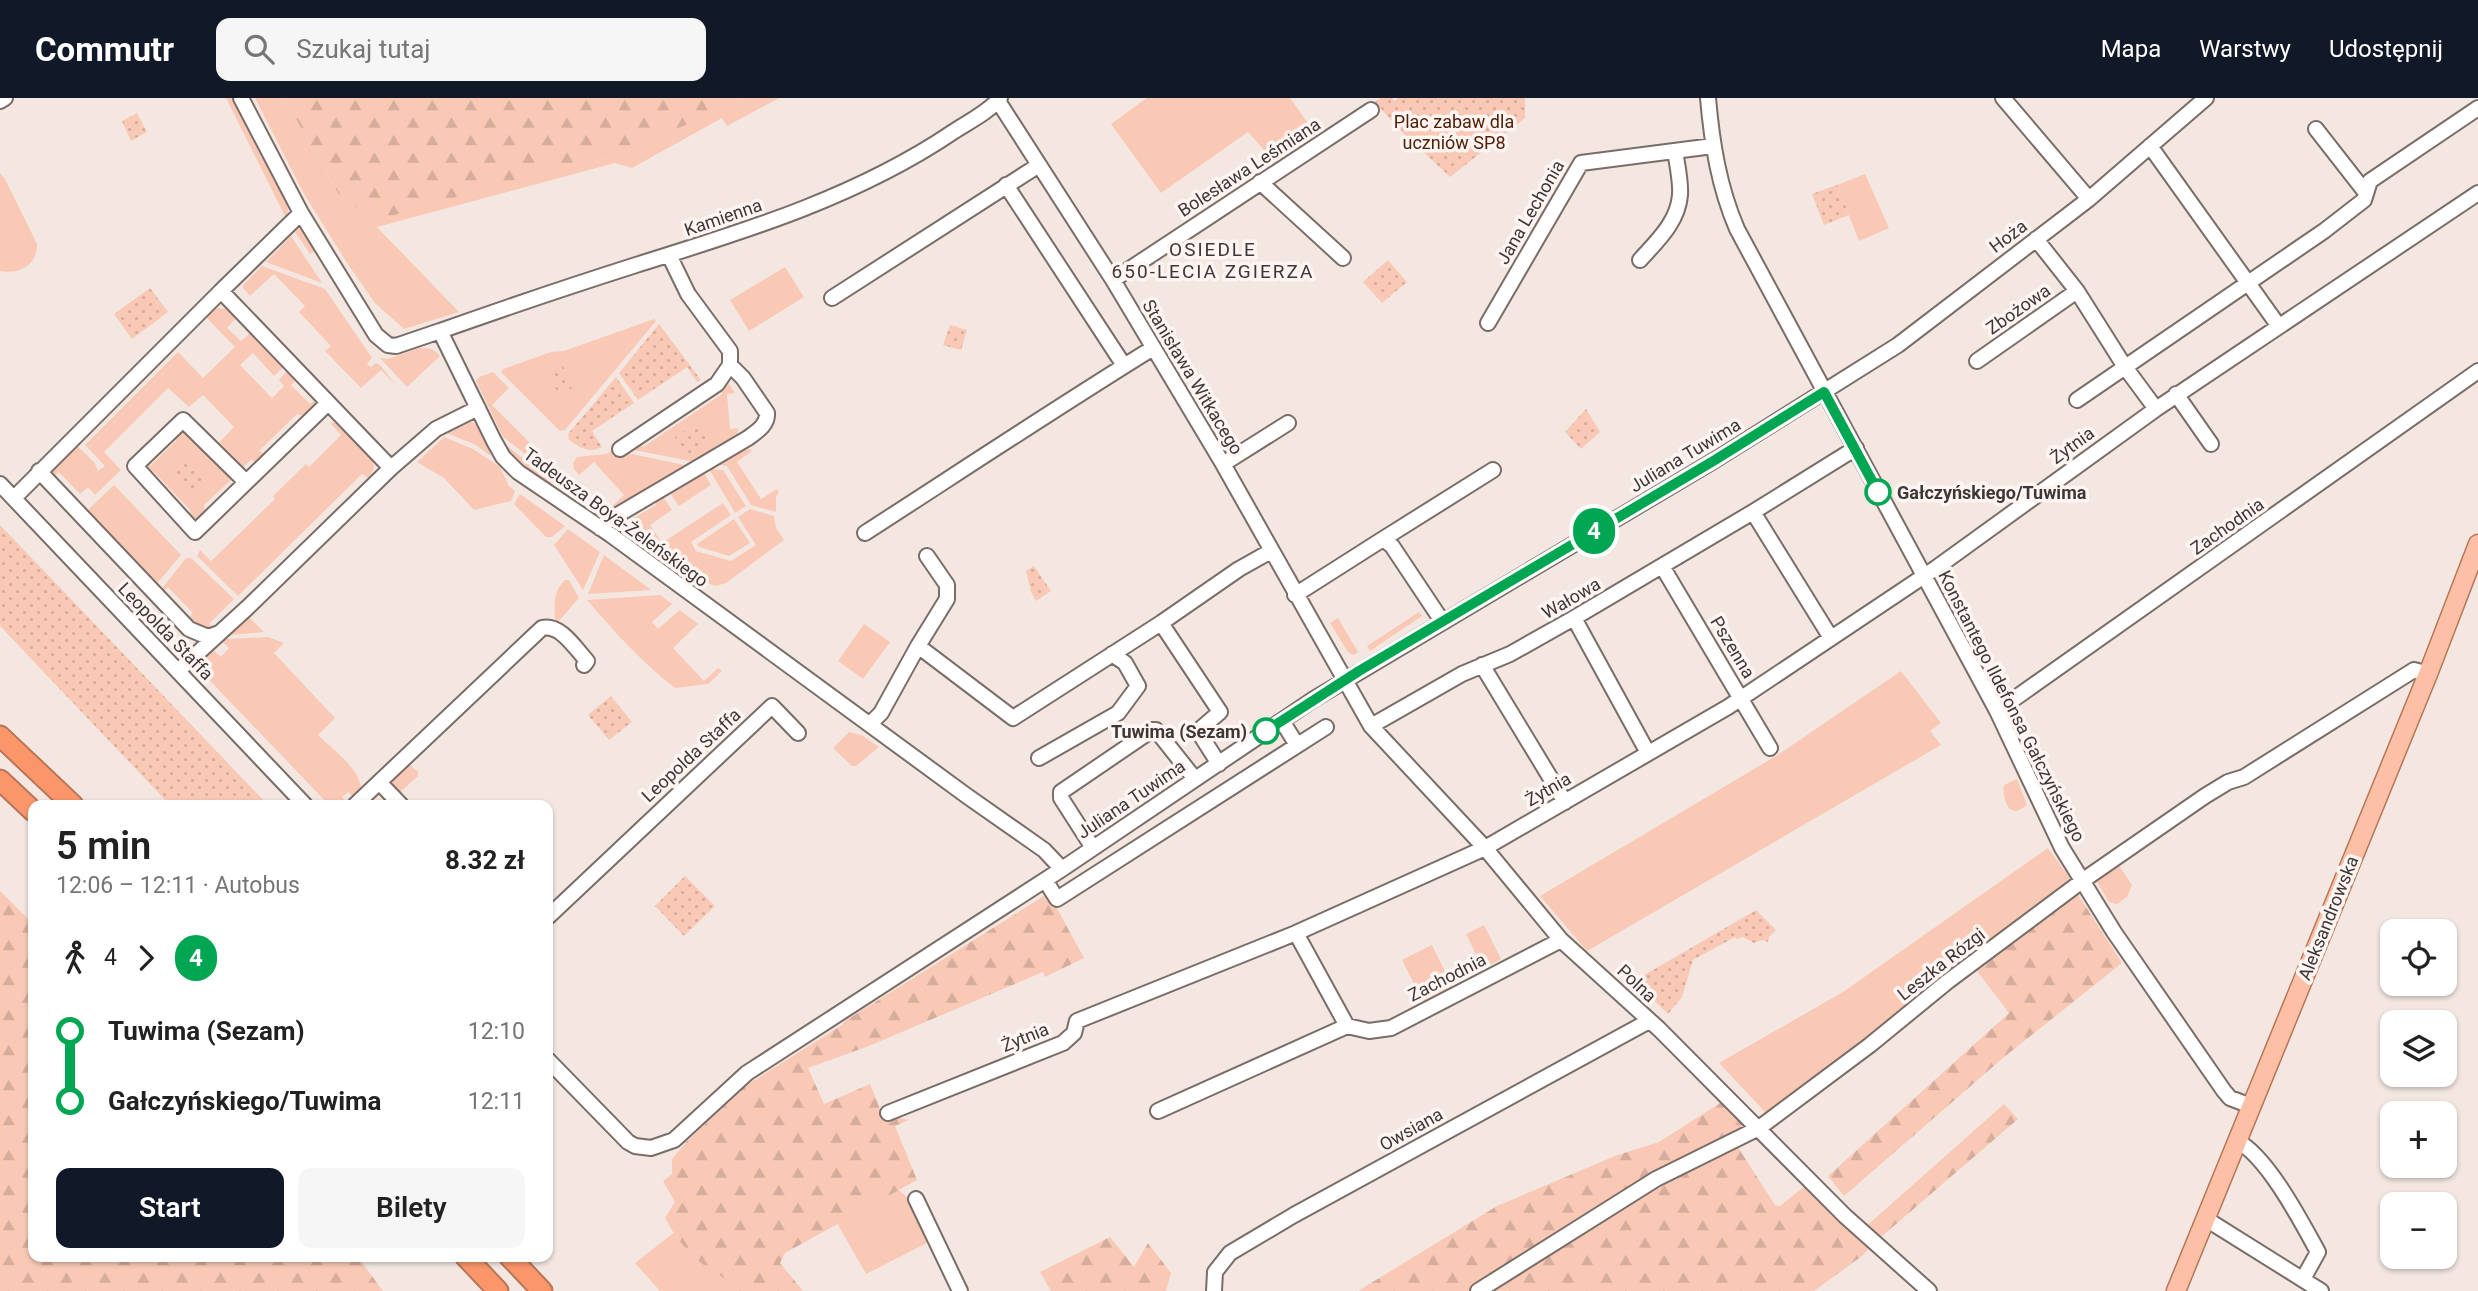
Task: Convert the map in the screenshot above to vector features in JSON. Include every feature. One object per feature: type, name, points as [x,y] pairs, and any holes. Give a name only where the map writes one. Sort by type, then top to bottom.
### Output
[{"type":"highway","points":[[0,736],[67,800]]},
{"type":"highway","points":[[0,780],[28,806]]},
{"type":"highway","points":[[471,1262],[498,1291]]},
{"type":"highway","points":[[515,1262],[542,1291]]},
{"type":"main road","name":"Aleksandrowska","points":[[2176,1291],[2428,674],[2478,544]]},
{"type":"street","points":[[0,101],[5,98]]},
{"type":"street","points":[[241,98],[301,213],[376,335],[388,345],[396,346],[440,331]]},
{"type":"street","name":"Konstantego Ildefonsa Gałczyńskiego","points":[[1708,98],[1713,146],[1725,197],[1737,229],[1997,711],[2045,815],[2082,881],[2224,1091],[2230,1098],[2251,1106]]},
{"type":"street","points":[[2003,98],[2089,199]]},
{"type":"street","name":"Hoża","points":[[1824,392],[1898,345],[2089,199],[2206,98]]},
{"type":"street","name":"Stanisława Witkacego","points":[[999,100],[1113,280],[1223,464],[1345,680]]},
{"type":"street","name":"Kamienna","points":[[440,331],[800,211],[869,180],[934,145],[999,100]]},
{"type":"street","points":[[2077,400],[2324,231],[2364,200],[2370,181],[2478,108]]},
{"type":"street","name":"Bolesława Leśmiana","points":[[1113,280],[1371,110]]},
{"type":"street","points":[[2316,129],[2366,193]]},
{"type":"street","name":"Jana Lechonia","points":[[1488,323],[1581,163],[1713,146]]},
{"type":"street","points":[[2150,146],[2278,325]]},
{"type":"street","points":[[1640,260],[1661,237],[1675,214],[1680,194],[1675,150]]},
{"type":"street","points":[[832,298],[1039,165]]},
{"type":"street","points":[[1260,183],[1343,258]]},
{"type":"street","points":[[1006,185],[1123,364]]},
{"type":"street","name":"Żytnia","points":[[888,1113],[1063,1043],[1074,1033],[1077,1021],[1296,933],[1485,848],[1565,802],[1742,699],[1924,576],[2176,394],[2478,194]]},
{"type":"street","points":[[14,498],[301,213]]},
{"type":"street","points":[[2036,239],[2077,291]]},
{"type":"street","points":[[620,449],[717,384],[730,365],[730,351],[688,294],[668,255]]},
{"type":"street","points":[[221,291],[391,468]]},
{"type":"street","name":"Zbożowa","points":[[1977,361],[2077,291],[2125,367],[2156,409]]},
{"type":"street","name":"Tadeusza Boya-Żeleńskiego","points":[[440,331],[503,457],[511,466],[1044,850],[1062,869]]},
{"type":"street","points":[[865,533],[1123,364],[1153,348]]},
{"type":"street","points":[[600,528],[609,520],[748,438],[764,424],[767,414],[743,378],[730,365]]},
{"type":"street","name":"Zachodnia","points":[[1997,711],[2478,371]]},
{"type":"street","name":"Juliana Tuwima","points":[[553,1065],[616,1132],[631,1144],[651,1149],[669,1143],[747,1073],[1062,869],[1345,680],[1715,460],[1824,392]]},
{"type":"street","points":[[2176,394],[2211,444]]},
{"type":"street","points":[[246,482],[183,420],[135,466],[195,532],[328,403]]},
{"type":"street","points":[[183,666],[221,633],[391,468],[436,429],[478,408]]},
{"type":"street","points":[[1223,464],[1288,423]]},
{"type":"street","name":"Wałowa","points":[[1371,726],[1574,618],[1856,448]]},
{"type":"street","points":[[1295,595],[1493,470]]},
{"type":"street","points":[[39,471],[189,629],[208,636],[221,633]]},
{"type":"street","name":"Leopolda Staffa","points":[[0,484],[183,666],[301,800]]},
{"type":"street","points":[[1753,512],[1831,638]]},
{"type":"street","points":[[1383,539],[1392,546],[1442,621]]},
{"type":"street","points":[[918,646],[1013,718],[1161,623],[1239,569],[1271,551]]},
{"type":"street","points":[[870,724],[881,713],[947,599],[947,584],[927,556]]},
{"type":"street","name":"Pszenna","points":[[1662,566],[1770,748]]},
{"type":"street","points":[[1574,618],[1648,753]]},
{"type":"street","points":[[1161,623],[1220,712],[1198,731],[1219,764]]},
{"type":"street","points":[[360,800],[542,628],[550,626],[557,629],[587,661],[584,665]]},
{"type":"street","points":[[183,666],[189,629]]},
{"type":"street","points":[[1039,758],[1118,713],[1138,686],[1136,678],[1125,663],[1112,654]]},
{"type":"street","points":[[1482,665],[1565,802]]},
{"type":"street","name":"Leszka Rózgi","points":[[1478,1291],[1656,1179],[1759,1128],[2082,881],[2204,796],[2228,782],[2244,778],[2414,670],[2428,674]]},
{"type":"street","name":"Polna","points":[[1345,680],[1371,726],[1485,848],[1561,940],[1649,1021],[1845,1216],[1929,1291]]},
{"type":"street","name":"Leopolda Staffa","points":[[553,911],[772,706],[797,733]]},
{"type":"street","points":[[1282,721],[1297,745]]},
{"type":"street","points":[[1045,880],[1057,899],[1326,727]]},
{"type":"street","points":[[1093,848],[1061,798],[1061,792],[1125,748],[1156,730],[1195,779]]},
{"type":"street","points":[[379,782],[396,800]]},
{"type":"street","points":[[1296,933],[1347,1026]]},
{"type":"street","name":"Zachodnia","points":[[1158,1111],[1347,1026],[1369,1031],[1391,1028],[1561,940]]},
{"type":"street","name":"Owsiana","points":[[1214,1291],[1215,1272],[1230,1253],[1305,1209],[1649,1021]]},
{"type":"street","points":[[2236,1141],[2249,1147],[2288,1198],[2318,1252],[2303,1279]]},
{"type":"street","points":[[916,1199],[960,1291]]},
{"type":"street","points":[[2206,1219],[2321,1291]]},
{"type":"shaded area","points":[[1562,164],[1570,169],[1542,216],[1534,212]]},
{"type":"green space","points":[[226,98],[234,98],[287,202],[286,218]]},
{"type":"green space","points":[[255,98],[284,98],[338,193],[566,163],[651,140],[741,98],[779,98],[727,126],[722,118],[632,168],[615,163],[377,227],[459,312],[404,329],[375,303],[347,263],[304,194]]},
{"type":"green space","points":[[284,98],[740,98],[718,111],[651,140],[374,221],[338,193]]},
{"type":"green space","points":[[1147,98],[1290,98],[1315,133],[1273,160],[1248,132],[1161,193],[1111,124]]},
{"type":"green space","name":"Plac zabaw dla uczniów SP8","points":[[1380,98],[1392,98],[1394,101],[1399,98],[1525,98],[1525,118],[1450,177],[1398,128],[1375,102]]},
{"type":"green space","points":[[137,113],[147,132],[131,141],[122,121]]},
{"type":"green space","points":[[0,173],[37,244],[34,258],[26,267],[7,272],[0,271]]},
{"type":"green space","points":[[1865,174],[1889,228],[1859,241],[1837,185]]},
{"type":"green space","points":[[1837,185],[1849,215],[1824,225],[1812,194]]},
{"type":"green space","points":[[293,229],[304,231],[317,250],[310,254]]},
{"type":"green space","points":[[291,236],[322,283],[266,262]]},
{"type":"green space","points":[[1388,260],[1407,282],[1382,303],[1363,282]]},
{"type":"green space","points":[[262,266],[325,289],[372,358],[367,364],[371,367],[376,363],[380,365],[395,384],[381,370],[361,388],[325,351],[331,346],[299,312],[305,306],[274,274],[250,296],[243,285]]},
{"type":"green space","points":[[785,267],[804,297],[749,331],[730,300]]},
{"type":"green space","points":[[150,288],[168,312],[132,339],[114,314]]},
{"type":"green space","points":[[217,308],[226,309],[235,319],[227,328],[241,341],[250,333],[283,367],[274,376],[253,353],[240,365],[272,398],[284,386],[279,380],[287,371],[296,380],[291,385],[310,404],[316,399],[315,406],[307,417],[297,414],[259,451],[267,455],[260,463],[251,460],[242,468],[218,444],[234,427],[203,395],[189,407],[168,388],[104,452],[121,470],[95,495],[88,487],[80,494],[59,472],[53,477],[50,470],[74,443],[94,462],[98,471],[105,466],[85,445],[178,352],[203,378],[235,347],[206,317]]},
{"type":"green space","points":[[654,319],[656,321],[565,430],[560,431],[501,372],[551,352],[564,351]]},
{"type":"green space","points":[[659,324],[701,380],[697,382],[687,367],[638,400],[619,373]]},
{"type":"green space","points":[[950,325],[967,330],[961,350],[943,345]]},
{"type":"green space","points":[[419,348],[431,349],[440,356],[407,387],[380,358],[388,359]]},
{"type":"green space","points":[[563,366],[574,387],[559,395],[548,374]]},
{"type":"green space","points":[[493,372],[509,388],[492,405],[549,462],[541,466],[503,437],[476,381],[479,377]]},
{"type":"green space","points":[[616,377],[634,403],[592,431],[602,447],[588,450],[580,447],[569,440],[568,434]]},
{"type":"green space","points":[[729,384],[735,393],[727,394],[730,429],[738,428],[734,440],[724,450],[700,463],[629,449],[639,442],[643,447],[722,394],[720,388]]},
{"type":"green space","points":[[1586,409],[1600,432],[1581,449],[1565,432]]},
{"type":"green space","points":[[699,420],[713,440],[690,457],[675,437]]},
{"type":"green space","points":[[470,421],[477,425],[491,454],[444,432]]},
{"type":"green space","points":[[330,423],[336,423],[373,462],[374,467],[369,479],[362,474],[238,596],[197,556],[200,550],[211,561],[275,499],[273,496],[306,464],[309,467],[341,435]]},
{"type":"green space","points":[[184,427],[231,480],[204,505],[206,518],[191,520],[190,510],[155,473],[145,469],[144,461],[148,457],[150,466],[176,441],[175,430]]},
{"type":"green space","points":[[444,437],[473,449],[500,467],[509,486],[515,491],[511,501],[474,510],[444,478],[417,462]]},
{"type":"green space","points":[[500,441],[553,480],[550,485],[516,462]]},
{"type":"green space","points":[[750,449],[752,451],[737,462],[761,499],[777,489],[779,493],[776,496],[776,512],[751,505],[727,466],[713,464],[732,453]]},
{"type":"green space","points":[[613,450],[694,467],[614,512],[610,508],[624,495],[594,462],[579,475],[573,463],[577,457],[606,454]]},
{"type":"green space","points":[[189,458],[206,477],[193,490],[175,471]]},
{"type":"green space","points":[[709,469],[723,470],[746,506],[735,513]]},
{"type":"green space","points":[[703,472],[711,485],[679,506],[668,490]]},
{"type":"green space","points":[[114,485],[181,555],[155,586],[88,515],[89,509]]},
{"type":"green space","points":[[520,494],[565,526],[552,537],[546,537],[514,504]]},
{"type":"green space","points":[[661,494],[672,510],[650,525],[662,543],[723,503],[731,515],[691,542],[696,551],[731,561],[756,545],[738,517],[750,509],[774,516],[776,528],[784,540],[726,583],[716,586],[704,582],[617,519],[621,516],[627,522],[656,505],[655,497]]},
{"type":"green space","points":[[734,519],[750,543],[729,556],[699,547],[697,544]]},
{"type":"green space","points":[[0,525],[263,800],[165,800],[0,626]]},
{"type":"green space","points":[[568,529],[600,552],[583,590],[554,545]]},
{"type":"green space","points":[[604,555],[651,590],[588,594]]},
{"type":"green space","points":[[186,558],[191,558],[234,599],[209,624],[215,630],[203,632],[187,619],[193,613],[168,587],[162,593],[160,591]]},
{"type":"green space","points":[[1034,566],[1051,591],[1036,601],[1026,571]]},
{"type":"green space","points":[[565,580],[569,580],[579,598],[558,622],[555,619],[555,598]]},
{"type":"green space","points":[[660,595],[672,604],[652,622],[658,629],[680,610],[698,624],[673,648],[704,681],[718,668],[722,671],[708,684],[675,688],[618,635],[587,600]]},
{"type":"green space","points":[[1419,612],[1422,616],[1370,651],[1367,646]]},
{"type":"green space","points":[[249,617],[264,632],[230,635]]},
{"type":"green space","points":[[1338,618],[1358,652],[1354,655],[1348,652],[1330,623]]},
{"type":"green space","points":[[864,624],[890,642],[863,679],[838,661]]},
{"type":"green space","points":[[268,637],[284,643],[274,653],[335,718],[318,735],[356,774],[361,789],[353,797],[348,792],[342,797],[344,800],[324,800],[196,666],[213,650],[221,657],[229,648],[222,641]]},
{"type":"green space","points":[[1901,671],[1941,723],[1930,731],[1941,745],[1587,951],[1540,896],[1776,756]]},
{"type":"green space","points":[[611,696],[632,722],[609,740],[588,715]]},
{"type":"green space","points":[[849,732],[863,736],[879,747],[856,766],[852,766],[833,748]]},
{"type":"green space","points":[[409,764],[418,772],[418,776],[397,795],[387,784]]},
{"type":"green space","points":[[2017,779],[2027,805],[2016,811],[2007,805],[2004,785]]},
{"type":"green space","points":[[2048,848],[2070,878],[1869,1039],[1766,1113],[1719,1063],[1843,992]]},
{"type":"green space","points":[[2118,864],[2132,885],[2127,897],[2117,904],[2109,902],[2097,882]]},
{"type":"green space","points":[[685,876],[715,906],[684,936],[655,906]]},
{"type":"green space","points":[[0,891],[28,919],[28,1262],[362,1262],[383,1291],[0,1291]]},
{"type":"green space","points":[[1052,891],[1055,905],[1084,958],[1045,977],[1043,972],[869,1046],[808,1068],[824,1104],[870,1084],[882,1114],[909,1120],[895,1126],[917,1180],[785,1253],[780,1263],[803,1291],[737,1291],[690,1253],[665,1218],[675,1202],[663,1181],[672,1174],[672,1159],[687,1141],[747,1085]]},
{"type":"green space","points":[[2077,893],[2122,963],[2003,1058],[1844,1196],[1828,1176],[2009,1013],[1977,971]]},
{"type":"green space","points":[[1756,910],[1776,930],[1768,942],[1762,940],[1754,943],[1743,937],[1735,937],[1693,960],[1682,997],[1668,1014],[1634,981]]},
{"type":"green space","points":[[1484,925],[1501,959],[1483,969],[1466,934]]},
{"type":"green space","points":[[1432,945],[1453,988],[1424,1003],[1402,960]]},
{"type":"green space","points":[[1728,1098],[1759,1128],[1734,1141],[1775,1205],[1780,1206],[1811,1181],[1862,1230],[2004,1104],[2018,1119],[1862,1256],[1814,1291],[1358,1291],[1497,1206],[1615,1156],[1659,1142]]},
{"type":"green space","points":[[883,1176],[911,1201],[931,1241],[866,1274],[837,1223],[769,1258],[797,1291],[660,1291],[635,1263],[694,1217]]},
{"type":"green space","points":[[1110,1237],[1134,1267],[1148,1243],[1171,1273],[1166,1291],[1051,1291],[1040,1272]]},
{"type":"bus line","name":"4","points":[[1266,731],[1359,671],[1715,460],[1824,392],[1878,492]]},
{"type":"place","name":"Gałczyńskiego/Tuwima","points":[[1878,492]]},
{"type":"place","name":"Tuwima (Sezam)","points":[[1266,731]]},
{"type":"district","name":"OSIEDLE 650-LECIA ZGIERZA","points":[[1213,260]]}]
